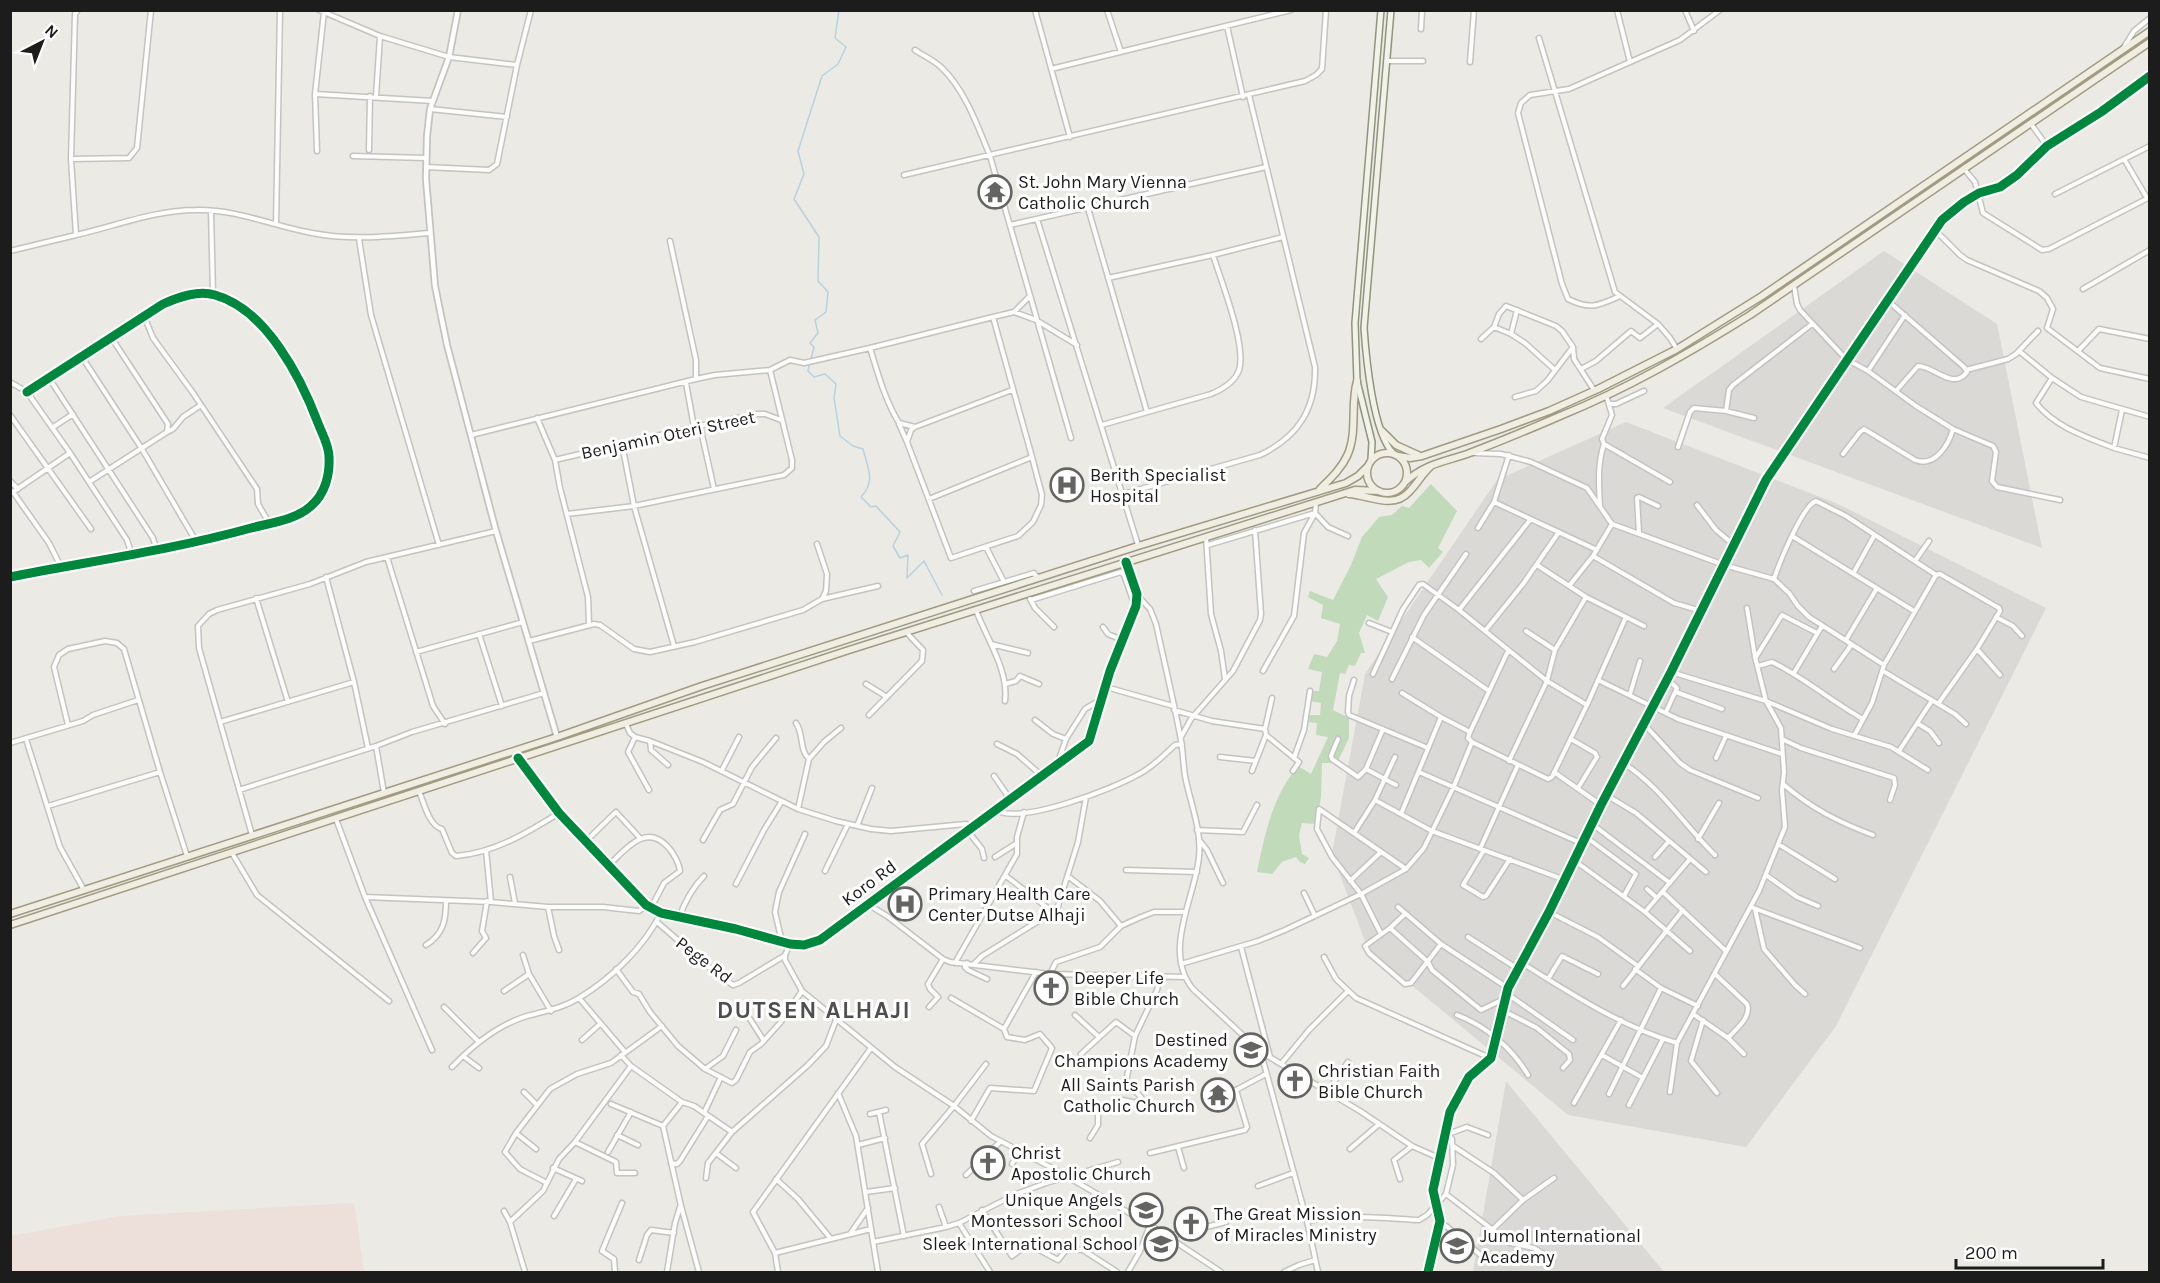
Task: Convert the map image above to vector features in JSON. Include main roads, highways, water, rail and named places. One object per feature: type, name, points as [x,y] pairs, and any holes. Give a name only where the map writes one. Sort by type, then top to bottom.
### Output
[{"type":"main road","points":[[1379,491],[1369,480],[1372,442],[1357,381],[1354,323],[1381,10]]},
{"type":"main road","points":[[1391,10],[1364,328],[1373,402],[1386,445],[1402,460],[1407,470],[1405,482]]},
{"type":"main road","points":[[10,914],[557,737],[702,686],[1352,480],[1381,454],[1410,458],[1422,456],[1502,429],[1594,391],[1677,349],[1762,296],[2150,31]]},
{"type":"main road","points":[[10,924],[849,650],[1028,593],[1107,572],[1126,562],[1345,493],[1360,489],[1394,492],[1420,470],[1556,418],[1606,396],[1682,357],[1750,315],[2150,42]]},
{"type":"main road","points":[[1317,491],[1340,467],[1348,454],[1353,398],[1357,381]]},
{"type":"main road","points":[[1382,431],[1399,447],[1422,456]]},
{"type":"main road","points":[[1345,493],[1382,501],[1396,500],[1405,496],[1433,465]]},
{"type":"waterway","points":[[839,10],[835,38],[846,47],[838,64],[822,76],[798,151],[804,174],[794,199],[819,237],[818,281],[828,292],[826,312],[815,320],[818,333],[810,343],[814,347],[808,371],[814,377],[825,374],[836,384],[834,398],[840,436],[853,446],[863,449],[869,469],[870,480],[861,497],[871,507],[876,506],[900,532],[893,546],[900,558],[908,555],[907,578],[924,561],[942,595]]},
{"type":"place","name":"St. John Mary Vienna Catholic Church","points":[[995,192]]},
{"type":"place","name":"Berith Specialist Hospital","points":[[1067,485]]},
{"type":"place","name":"Primary Health Care Center Dutse Alhaji","points":[[905,904]]},
{"type":"place","name":"Deeper Life Bible Church","points":[[1051,988]]},
{"type":"place","name":"Destined Champions Academy","points":[[1251,1050]]},
{"type":"place","name":"Christian Faith Bible Church","points":[[1295,1081]]},
{"type":"place","name":"All Saints Parish Catholic Church","points":[[1218,1095]]},
{"type":"place","name":"Christ Apostolic Church","points":[[988,1163]]},
{"type":"place","name":"Unique Angels Montessori School","points":[[1146,1210]]},
{"type":"place","name":"The Great Mission of Miracles Ministry","points":[[1191,1224]]},
{"type":"place","name":"Sleek International School","points":[[1161,1244]]},
{"type":"place","name":"Jumol International Academy","points":[[1457,1246]]},
{"type":"district","name":"DUTSEN ALHAJI","points":[[814,1010]]}]
